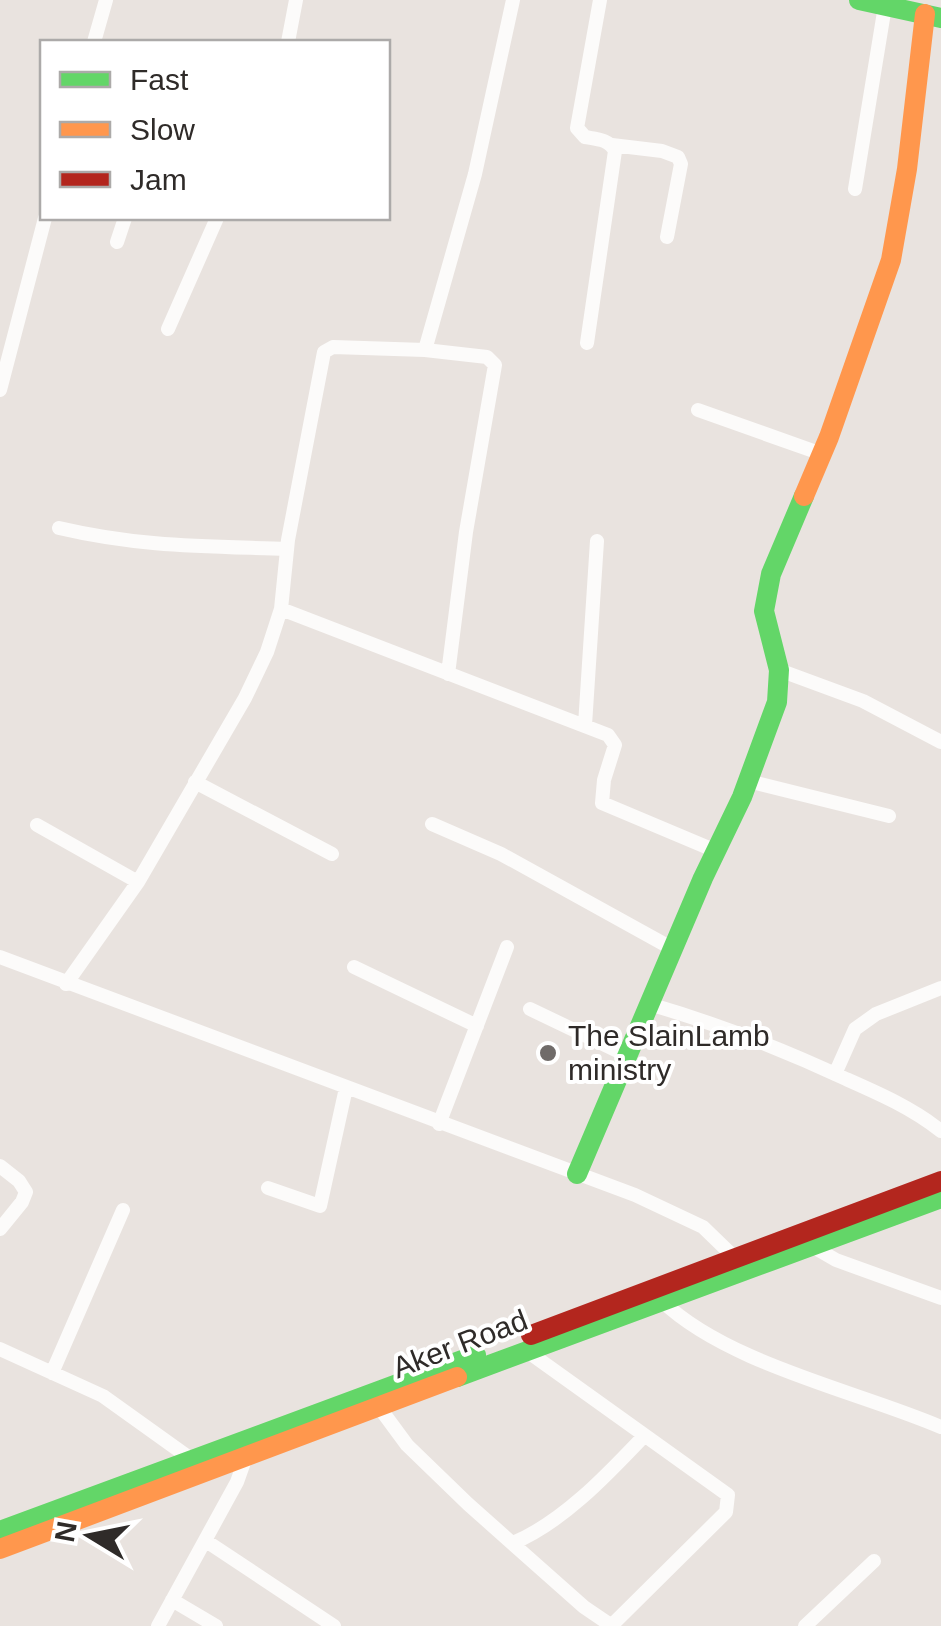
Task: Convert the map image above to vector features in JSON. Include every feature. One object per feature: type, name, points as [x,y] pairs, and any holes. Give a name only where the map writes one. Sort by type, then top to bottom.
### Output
[{"type":"street","points":[[95,40],[106,0]]},
{"type":"street","points":[[288,40],[296,0]]},
{"type":"street","points":[[425,350],[475,174],[513,0]]},
{"type":"street","points":[[600,0],[577,128],[584,137],[678,157],[682,164],[667,236]]},
{"type":"street","points":[[576,1174],[748,781],[777,702],[779,670],[764,611],[771,574],[822,454],[890,260],[936,14],[858,0]]},
{"type":"street","points":[[855,189],[885,6]]},
{"type":"street","points":[[587,344],[615,151],[612,145]]},
{"type":"street","points":[[0,390],[44,220]]},
{"type":"street","points":[[117,242],[124,220]]},
{"type":"street","points":[[168,329],[216,220]]},
{"type":"street","points":[[66,984],[138,882],[246,698],[267,652],[281,609],[286,549],[324,352],[333,347],[425,350],[488,358],[495,365],[466,532],[448,674]]},
{"type":"street","points":[[698,410],[822,454]]},
{"type":"street","points":[[58,528],[114,541],[169,547],[286,549]]},
{"type":"street","points":[[585,725],[597,542]]},
{"type":"street","points":[[281,609],[608,735],[614,744],[602,803],[716,850]]},
{"type":"street","points":[[779,670],[863,701],[941,742]]},
{"type":"street","points":[[748,781],[888,816]]},
{"type":"street","points":[[195,782],[332,854]]},
{"type":"street","points":[[37,824],[138,882]]},
{"type":"street","points":[[432,824],[501,854],[673,949]]},
{"type":"street","points":[[439,1124],[507,947]]},
{"type":"street","points":[[0,957],[635,1195],[704,1227],[735,1258]]},
{"type":"street","points":[[354,967],[477,1026]]},
{"type":"street","points":[[834,1074],[856,1029],[876,1014],[941,988]]},
{"type":"street","points":[[650,1004],[720,1024],[914,1110],[941,1131]]},
{"type":"street","points":[[530,1009],[628,1056]]},
{"type":"street","points":[[268,1188],[320,1206],[346,1088]]},
{"type":"street","points":[[0,1166],[26,1192],[0,1229]]},
{"type":"street","name":"Aker Road","points":[[0,1549],[378,1407],[448,1373],[735,1258],[941,1181]]},
{"type":"street","name":"Aker Road","points":[[0,1531],[191,1459],[448,1373],[527,1351],[816,1248],[941,1198]]},
{"type":"street","points":[[52,1373],[123,1210]]},
{"type":"street","points":[[816,1248],[836,1260],[941,1298]]},
{"type":"street","points":[[662,1301],[697,1330],[732,1346],[941,1427]]},
{"type":"street","points":[[0,1349],[104,1396],[191,1459]]},
{"type":"street","points":[[378,1407],[407,1445],[584,1607],[611,1626],[718,1521],[729,1505],[728,1494],[527,1351]]},
{"type":"street","points":[[513,1544],[532,1535],[615,1467],[644,1436]]},
{"type":"street","points":[[158,1626],[238,1482],[247,1454]]},
{"type":"street","points":[[206,1541],[334,1626]]},
{"type":"street","points":[[806,1626],[874,1561]]},
{"type":"street","points":[[172,1600],[216,1626]]},
{"type":"traffic: fast","points":[[859,0],[941,18]]},
{"type":"traffic: fast","points":[[577,1174],[703,878],[742,797],[777,702],[779,670],[764,611],[771,574],[804,496]]},
{"type":"traffic: fast","points":[[457,1377],[941,1198]]},
{"type":"traffic: fast","points":[[0,1531],[476,1355]]},
{"type":"traffic: slow","points":[[804,496],[829,437],[891,260],[907,169],[925,14]]},
{"type":"traffic: slow","points":[[0,1549],[457,1377]]},
{"type":"traffic: jam","points":[[531,1335],[941,1181]]},
{"type":"place","name":"The SlainLamb ministry","points":[[548,1053]]}]
